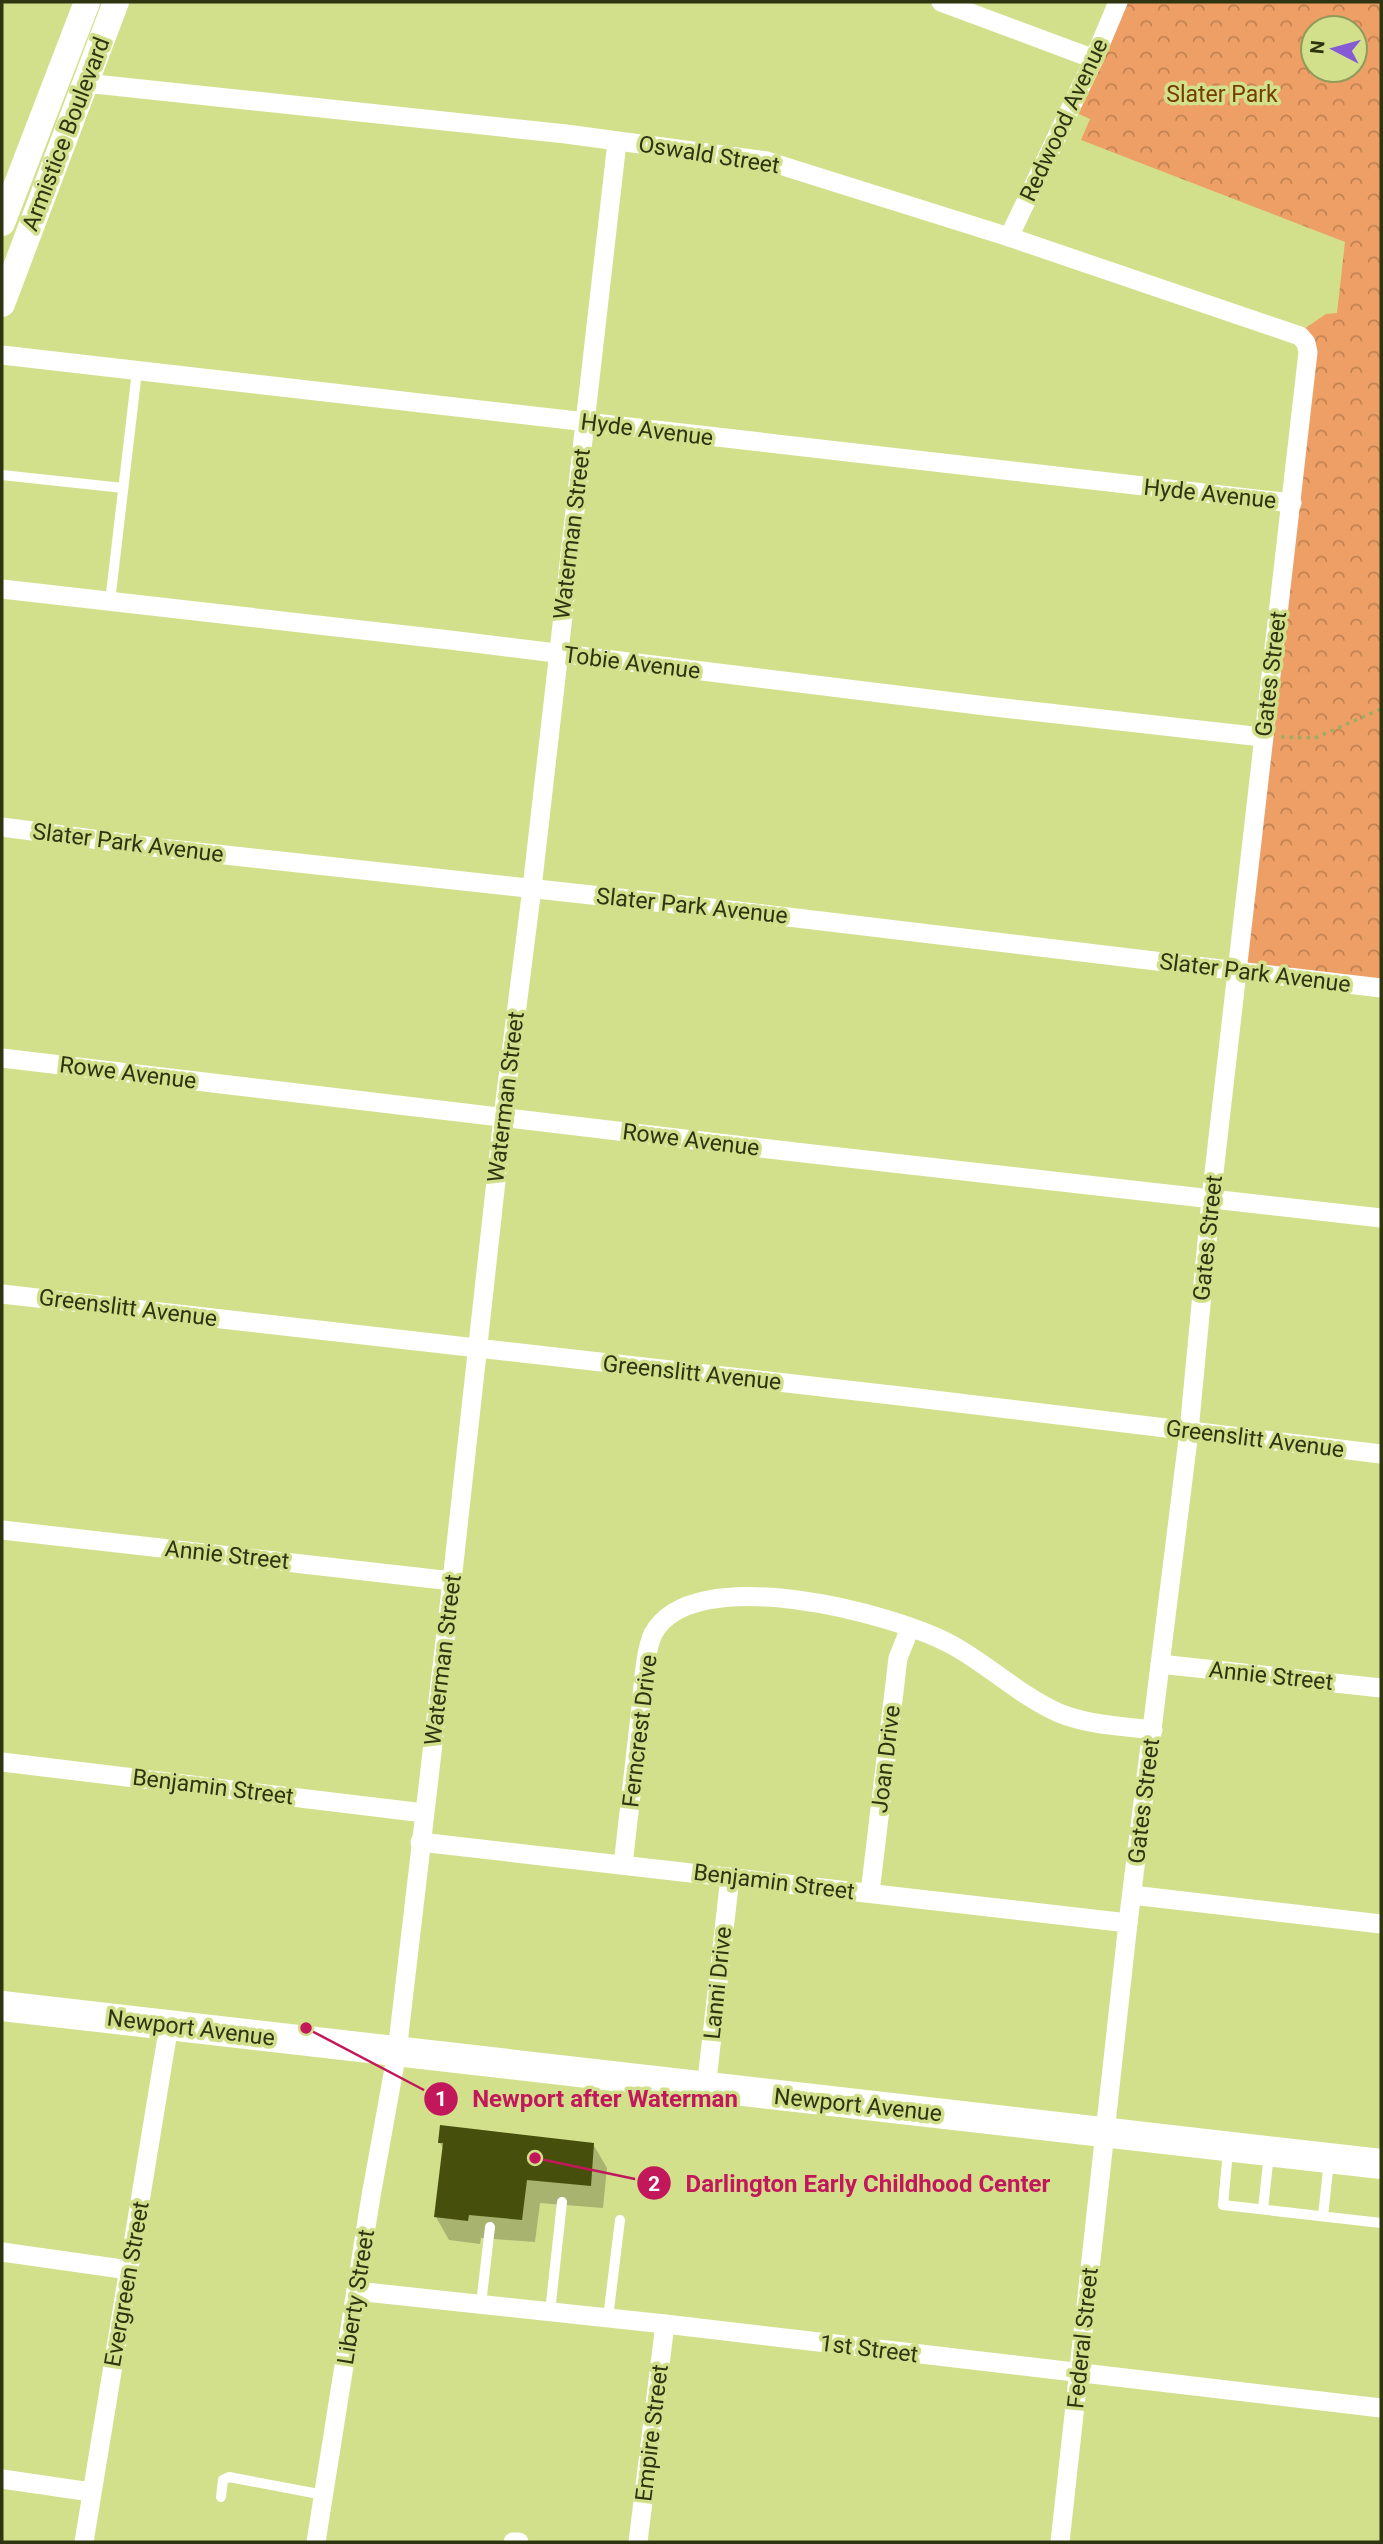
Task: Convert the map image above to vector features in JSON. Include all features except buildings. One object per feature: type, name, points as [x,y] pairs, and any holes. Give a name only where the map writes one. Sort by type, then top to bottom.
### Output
[{"type":"main road","name":"Armistice Boulevard","points":[[5,206],[87,2]]},
{"type":"main road","name":"Armistice Boulevard","points":[[2,304],[116,2]]},
{"type":"main road","name":"Newport Avenue","points":[[2,2006],[706,2089],[1381,2164]]},
{"type":"street","points":[[941,2],[1094,59]]},
{"type":"street","name":"Redwood Avenue","points":[[1009,237],[1094,59],[1118,2]]},
{"type":"street","name":"Oswald Street","points":[[86,83],[767,161],[1009,237],[1300,336],[1306,343]]},
{"type":"street","name":"Waterman Street","points":[[397,2052],[617,142]]},
{"type":"street","points":[[5,206],[41,202]]},
{"type":"street","name":"Gates Street","points":[[1107,2133],[1128,1923],[1189,1431],[1211,1199],[1262,737],[1292,503],[1308,352],[1306,343]]},
{"type":"street","name":"Hyde Avenue","points":[[2,355],[1292,503]]},
{"type":"street","name":"Tobie Avenue","points":[[2,589],[1262,737]]},
{"type":"street","name":"Slater Park Avenue","points":[[2,827],[1381,988]]},
{"type":"street","name":"Rowe Avenue","points":[[2,1058],[1381,1218]]},
{"type":"street","name":"Greenslitt Avenue","points":[[2,1294],[1381,1454]]},
{"type":"street","name":"Annie Street","points":[[2,1530],[452,1581]]},
{"type":"street","name":"Ferncrest Drive","points":[[623,1865],[645,1670],[653,1634],[669,1614],[700,1600],[733,1595],[807,1601],[879,1617],[951,1644],[1038,1703],[1061,1714],[1084,1721],[1153,1730]]},
{"type":"street","name":"Joan Drive","points":[[870,1893],[898,1658],[909,1628]]},
{"type":"street","name":"Annie Street","points":[[1160,1664],[1381,1688]]},
{"type":"street","name":"Benjamin Street","points":[[2,1762],[424,1813]]},
{"type":"street","name":"Benjamin Street","points":[[420,1842],[1128,1923]]},
{"type":"street","name":"Lanni Drive","points":[[706,2089],[730,1877]]},
{"type":"street","points":[[1132,1895],[1381,1924]]},
{"type":"street","name":"Evergreen Street","points":[[84,2542],[169,2025]]},
{"type":"street","name":"Liberty Street","points":[[316,2542],[397,2052]]},
{"type":"street","name":"Federal Street","points":[[1060,2542],[1107,2133]]},
{"type":"street","points":[[2,2252],[129,2270]]},
{"type":"street","name":"1st Street","points":[[356,2291],[1381,2407]]},
{"type":"street","name":"Empire Street","points":[[638,2542],[665,2324]]},
{"type":"street","points":[[2,2479],[91,2492]]},
{"type":"street","points":[[513,2542],[519,2542]]},
{"type":"lane","points":[[110,602],[137,371]]},
{"type":"lane","points":[[2,475],[123,488]]},
{"type":"lane","points":[[1229,2147],[1223,2205],[1381,2223]]},
{"type":"lane","points":[[1263,2209],[1269,2152]]},
{"type":"lane","points":[[1323,2216],[1329,2159]]},
{"type":"lane","points":[[550,2312],[562,2202]]},
{"type":"lane","points":[[608,2318],[620,2220]]},
{"type":"lane","points":[[481,2304],[490,2227]]},
{"type":"lane","points":[[221,2497],[223,2480],[229,2477],[324,2495]]},
{"type":"path","points":[[1262,737],[1315,738],[1381,709]]},
{"type":"green space","name":"Slater Park","points":[[1118,2],[1381,2],[1381,984],[1245,966],[1301,331],[1326,314],[1337,313],[1345,242],[1081,140],[1090,119],[1068,109]]},
{"type":"place","name":"Newport after Waterman","points":[[306,2028]]},
{"type":"place","name":"Darlington Early Childhood Center","points":[[535,2158]]}]
